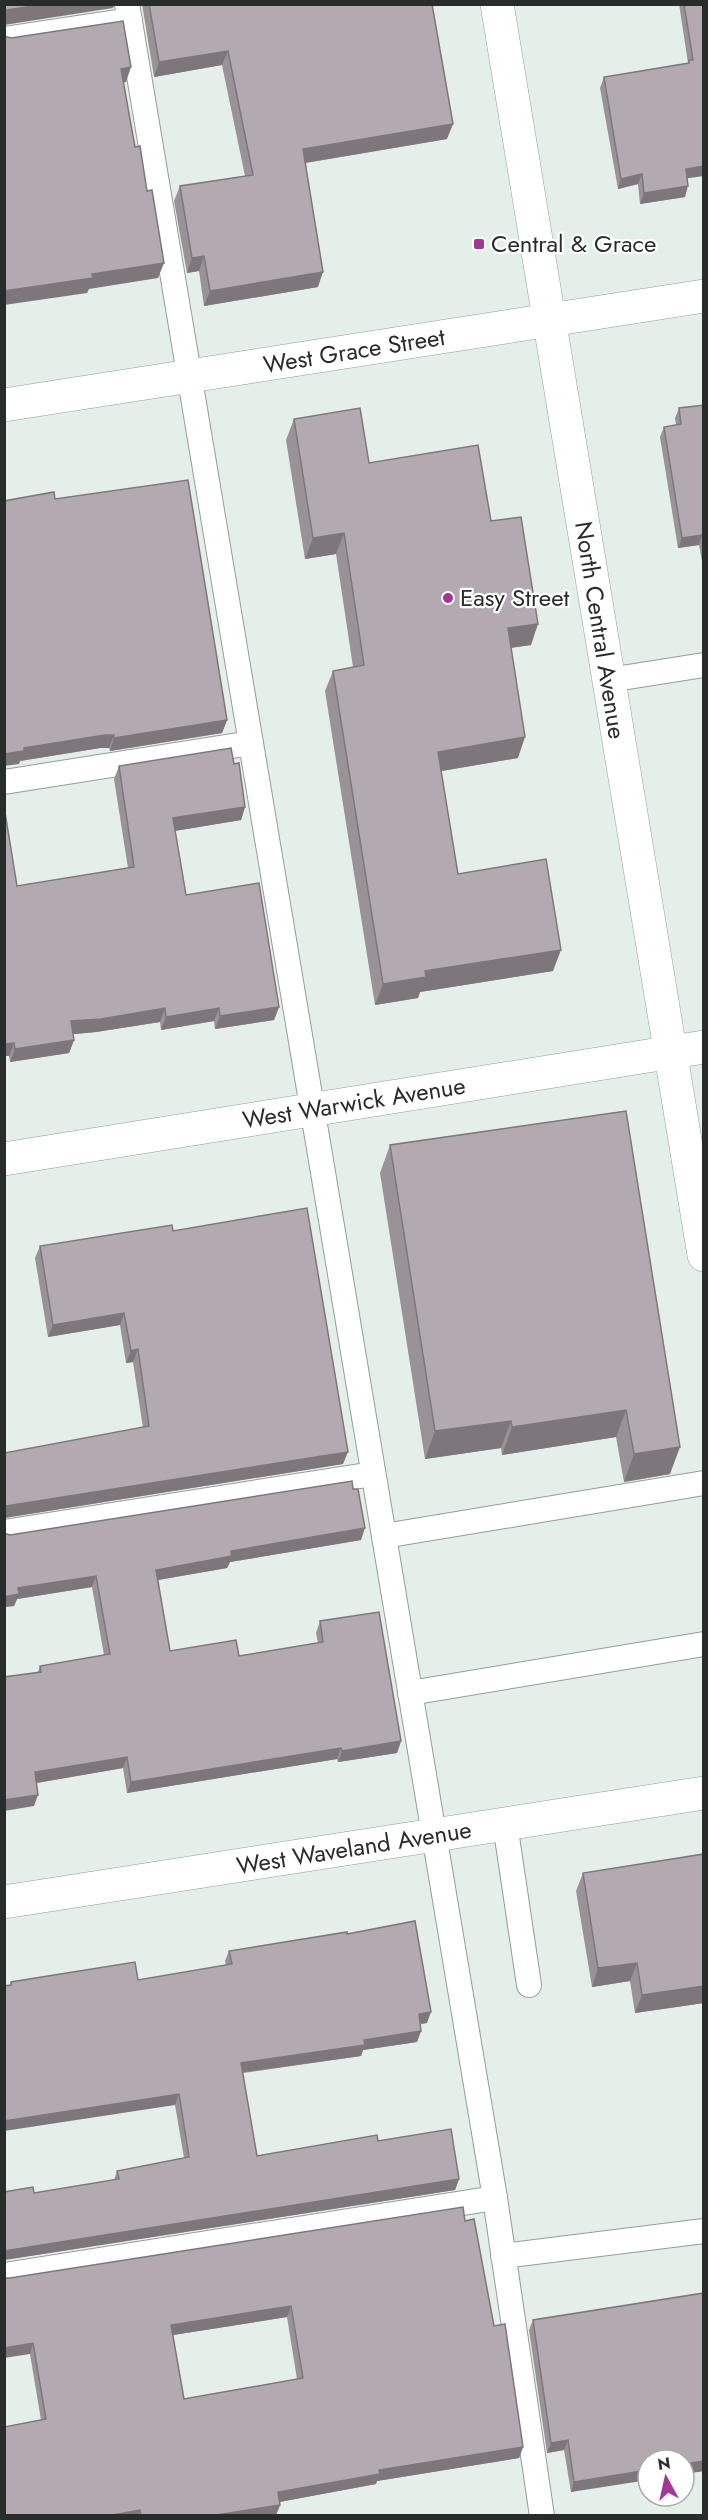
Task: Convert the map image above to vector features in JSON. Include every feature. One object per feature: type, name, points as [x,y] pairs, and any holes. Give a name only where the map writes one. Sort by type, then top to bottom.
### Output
[{"type":"street","name":"North Central Avenue","points":[[497,4],[704,1255]]},
{"type":"street","name":"West Grace Street","points":[[4,405],[704,296]]},
{"type":"street","name":"West Warwick Avenue","points":[[4,1159],[704,1047]]},
{"type":"street","name":"West Waveland Avenue","points":[[4,1902],[704,1793]]},
{"type":"lane","points":[[4,39],[129,12],[495,2198],[542,2516]]},
{"type":"lane","points":[[609,680],[704,665]]},
{"type":"lane","points":[[4,782],[251,743]]},
{"type":"lane","points":[[4,1532],[373,1474]]},
{"type":"lane","points":[[384,1536],[704,1483]]},
{"type":"lane","points":[[410,1693],[704,1644]]},
{"type":"lane","points":[[506,1824],[529,1985]]},
{"type":"lane","points":[[4,2275],[495,2198]]},
{"type":"lane","points":[[503,2256],[704,2231]]},
{"type":"building","points":[[4,4],[45,4],[4,12]]},
{"type":"building","points":[[149,4],[432,4],[453,124],[303,149],[323,272],[210,291],[204,256],[192,258],[180,186],[253,175],[228,51],[159,62]]},
{"type":"building","points":[[684,4],[704,4],[704,166],[686,169],[688,186],[644,193],[642,174],[621,179],[604,77],[689,63],[689,60],[693,60]]},
{"type":"building","points":[[123,21],[131,67],[121,69],[135,147],[140,146],[147,191],[152,190],[164,263],[92,274],[93,278],[4,291],[4,36],[11,38]]},
{"type":"building","points":[[704,405],[704,541],[702,535],[682,538],[664,427],[681,424],[679,408]]},
{"type":"building","points":[[360,408],[369,463],[478,445],[491,521],[521,517],[538,624],[508,628],[525,737],[438,752],[458,874],[546,859],[561,950],[425,971],[426,977],[383,984],[333,671],[364,665],[344,533],[313,538],[294,419]]},
{"type":"building","points":[[188,480],[227,720],[114,738],[114,735],[105,735],[24,748],[24,751],[4,754],[4,501],[54,492],[55,499]]},
{"type":"building","points":[[231,748],[234,764],[239,763],[245,807],[173,818],[186,895],[259,883],[279,1007],[220,1016],[219,1008],[166,1017],[165,1008],[101,1019],[71,1021],[74,1040],[15,1049],[14,1043],[4,1044],[4,806],[17,886],[134,867],[119,766]]},
{"type":"building","points":[[626,1111],[680,1447],[634,1454],[626,1410],[512,1427],[511,1421],[435,1431],[390,1145]]},
{"type":"building","points":[[307,1208],[348,1452],[4,1507],[4,1453],[149,1426],[138,1349],[131,1351],[124,1313],[53,1325],[40,1246],[172,1225],[173,1231]]},
{"type":"building","points":[[352,1481],[353,1489],[358,1489],[365,1528],[231,1551],[232,1556],[156,1570],[170,1651],[236,1640],[239,1656],[323,1642],[320,1621],[379,1612],[401,1741],[342,1751],[341,1748],[131,1782],[127,1757],[35,1772],[38,1795],[4,1800],[4,1677],[41,1672],[40,1666],[110,1654],[96,1576],[18,1588],[19,1594],[4,1597],[4,1533],[10,1535]]},
{"type":"building","points":[[704,1854],[704,1986],[642,1995],[637,1963],[598,1968],[583,1873]]},
{"type":"building","points":[[415,1921],[431,2012],[419,2014],[421,2031],[364,2040],[365,2045],[241,2063],[257,2156],[377,2135],[378,2141],[451,2129],[459,2179],[4,2251],[4,2192],[33,2187],[34,2193],[119,2179],[117,2171],[189,2157],[179,2094],[4,2121],[4,1986],[11,1985],[11,1982],[135,1962],[138,1980],[232,1964],[229,1951],[347,1932],[347,1934]]},
{"type":"building","points":[[463,2207],[465,2221],[474,2219],[494,2326],[505,2324],[523,2447],[379,2470],[380,2474],[278,2492],[280,2505],[210,2516],[141,2516],[140,2510],[107,2516],[4,2516],[4,2427],[46,2419],[33,2343],[4,2348],[4,2278]],"holes":[[[291,2306],[303,2378],[184,2399],[171,2325]]]},
{"type":"building","points":[[704,2293],[704,2461],[696,2462],[696,2448],[636,2448],[636,2472],[574,2482],[568,2440],[551,2443],[533,2320]]},
{"type":"place","name":"Central & Grace","points":[[479,244]]},
{"type":"place","name":"Easy Street","points":[[448,598]]}]
